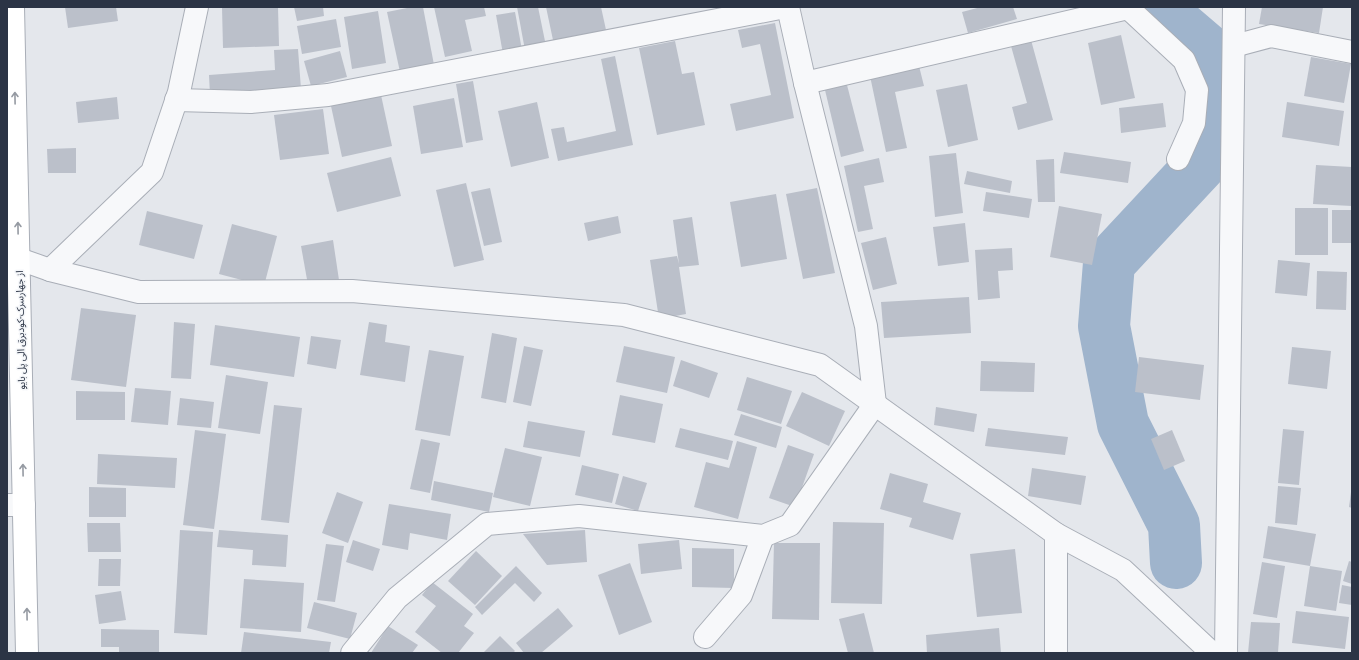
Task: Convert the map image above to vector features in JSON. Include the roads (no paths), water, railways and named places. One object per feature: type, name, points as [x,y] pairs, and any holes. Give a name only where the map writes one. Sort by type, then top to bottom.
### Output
[{"type":"street","name":"از جهارسرک-کودبرق الی پل بایو","points":[[14,7],[19,259],[16,505],[28,653]]},
{"type":"street","points":[[50,270],[152,172],[176,100],[197,7]]},
{"type":"street","points":[[176,100],[251,102],[328,95],[785,7]]},
{"type":"street","points":[[352,653],[397,598],[487,524],[579,516],[763,536],[790,525],[875,404],[866,326],[805,83],[788,7]]},
{"type":"street","points":[[1226,653],[1234,7]]},
{"type":"street","points":[[805,83],[1127,8],[1184,60],[1197,90],[1194,122],[1178,158]]},
{"type":"street","points":[[1234,46],[1271,36],[1352,52]]},
{"type":"street","points":[[19,259],[50,270],[139,292],[352,291],[624,315],[820,365],[1056,534],[1123,570],[1212,653]]},
{"type":"street","points":[[1056,534],[1056,653]]},
{"type":"street","points":[[705,637],[741,595],[763,536]]},
{"type":"waterway","points":[[1157,7],[1219,60],[1206,159],[1109,263],[1104,326],[1123,424],[1174,525],[1176,563]]}]
